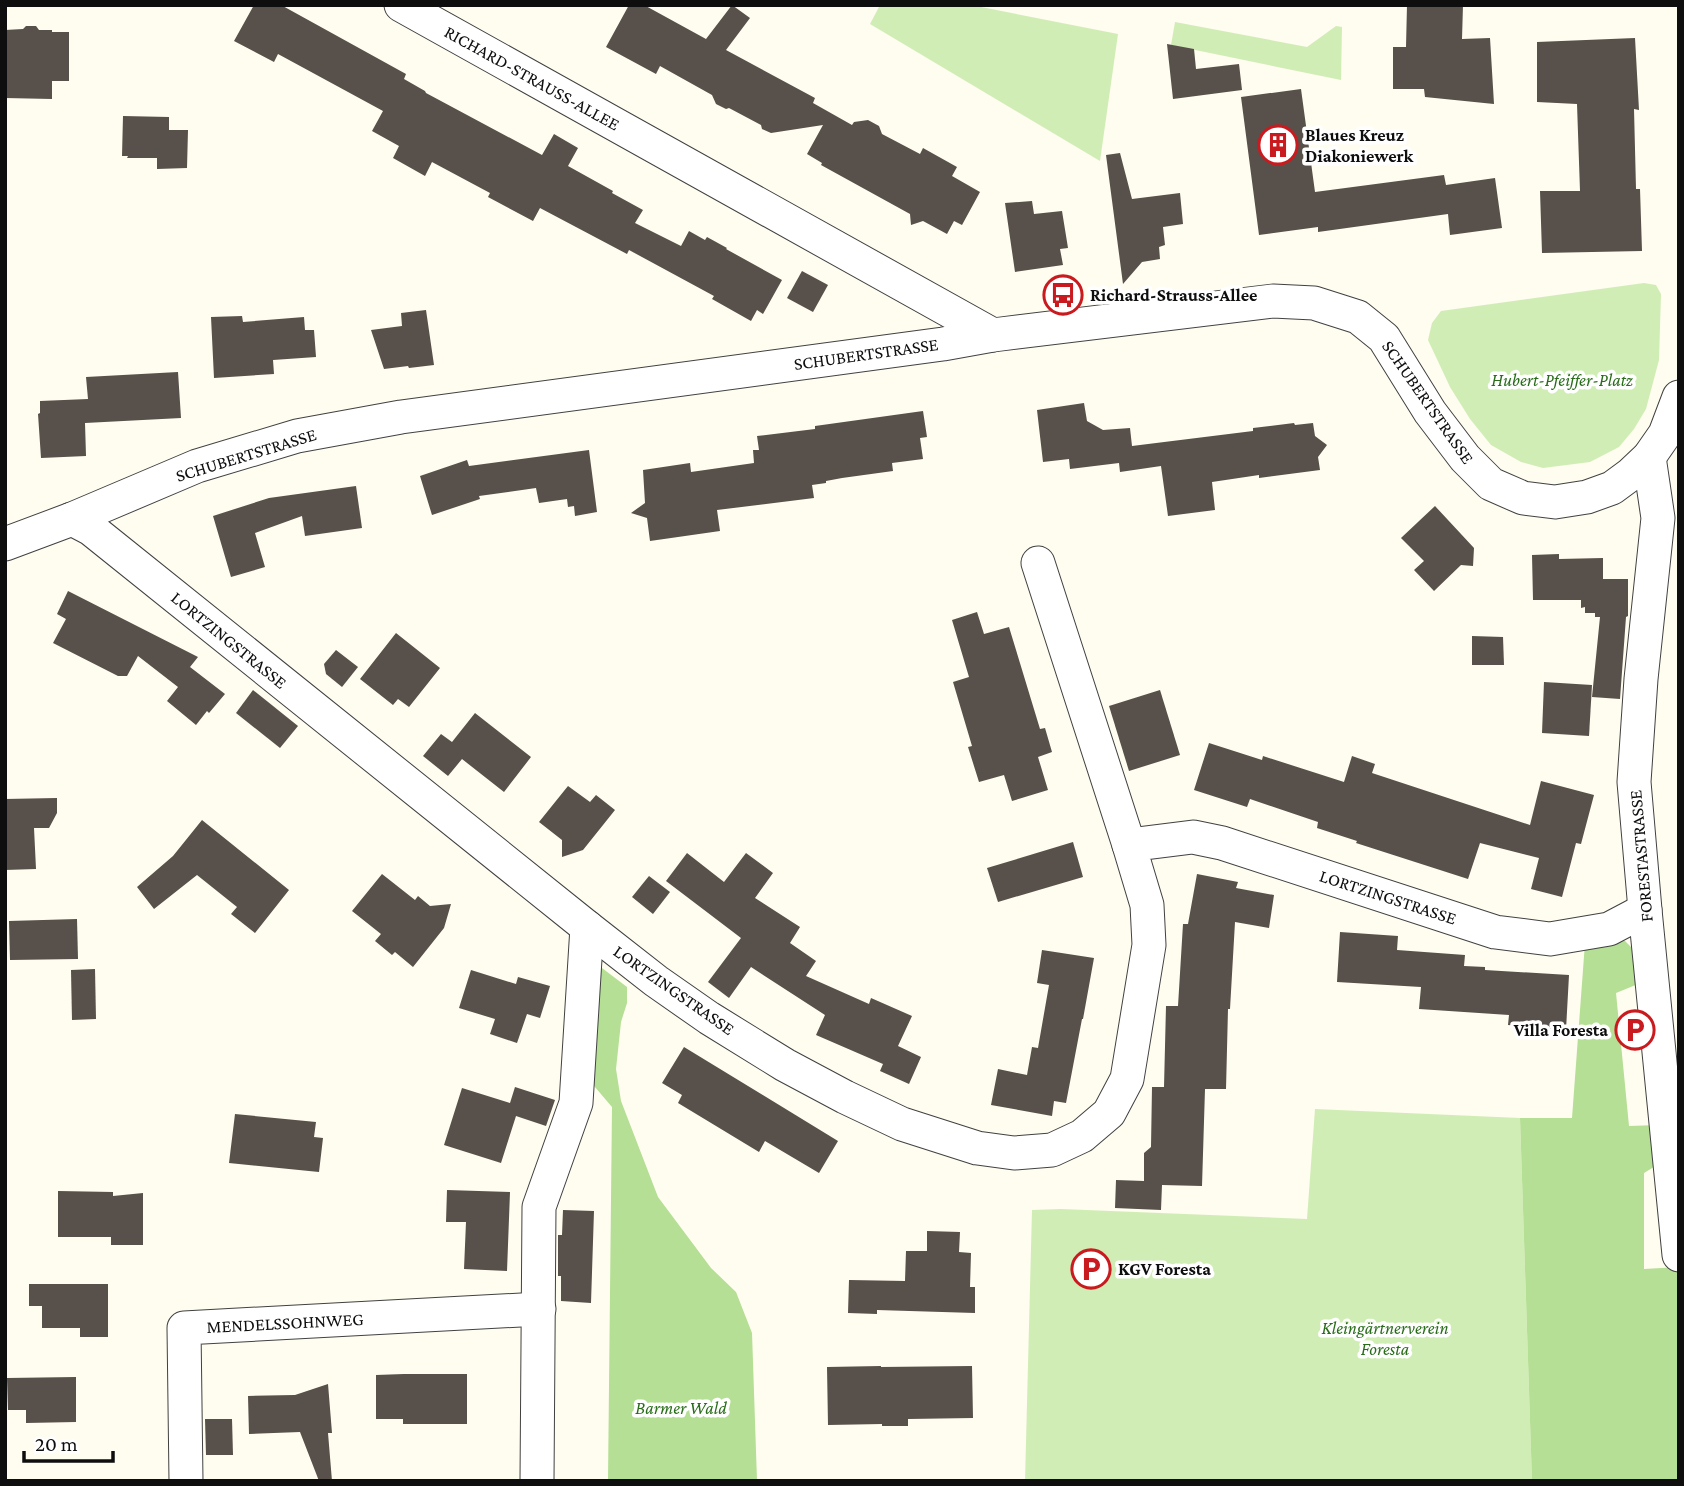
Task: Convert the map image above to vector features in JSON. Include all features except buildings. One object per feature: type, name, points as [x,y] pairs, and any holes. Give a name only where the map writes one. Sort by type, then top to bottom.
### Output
[{"type":"street","name":"RICHARD-STRAUSS-ALLEE","points":[[401,5],[993,335]]},
{"type":"street","name":"SCHUBERTSTRASSE","points":[[5,544],[197,466],[297,436],[401,417],[993,335],[1273,301],[1314,303],[1358,317],[1384,338],[1430,412],[1465,458],[1491,484],[1523,498],[1555,502],[1587,497],[1612,488],[1649,457],[1665,434],[1679,397]]},
{"type":"street","name":"FORESTASTRASSE","points":[[1649,457],[1658,518],[1641,679],[1634,782],[1679,1255]]},
{"type":"street","name":"LORTZINGSTRASSE","points":[[72,519],[91,530],[587,927],[709,1018],[785,1065],[902,1124],[977,1148],[1014,1153],[1052,1150],[1082,1136],[1109,1113],[1127,1079],[1149,945],[1147,905],[1038,562]]},
{"type":"street","name":"LORTZINGSTRASSE","points":[[1129,845],[1193,837],[1222,843],[1495,932],[1550,939],[1609,929],[1645,909]]},
{"type":"street","points":[[537,1481],[539,1208],[576,1103],[587,927]]},
{"type":"street","name":"MENDELSSOHNWEG","points":[[186,1481],[184,1328],[539,1309]]},
{"type":"green space","points":[[880,5],[971,5],[1118,34],[1100,161],[870,24]]},
{"type":"green space","points":[[1175,22],[1307,47],[1336,26],[1342,27],[1341,80],[1171,45]]},
{"type":"green space","name":"Hubert-Pfeiffer-Platz","points":[[1644,283],[1656,285],[1661,294],[1659,360],[1646,409],[1619,447],[1590,462],[1543,468],[1521,462],[1491,445],[1470,419],[1450,387],[1428,340],[1432,323],[1441,311]]},
{"type":"green space","points":[[1608,938],[1625,941],[1637,953],[1643,982],[1616,993],[1629,1126],[1658,1125],[1662,1162],[1644,1173],[1644,1269],[1679,1267],[1679,1481],[1532,1481],[1520,1118],[1572,1118],[1585,943]]},
{"type":"green space","name":"Barmer Wald","points":[[594,962],[627,987],[627,1003],[621,1022],[616,1069],[621,1101],[658,1197],[711,1268],[736,1292],[752,1333],[757,1481],[608,1481],[612,1107],[589,1080]]},
{"type":"green space","name":"Kleingärtnerverein Foresta","points":[[1315,1109],[1520,1118],[1532,1481],[1025,1481],[1032,1210],[1307,1219]]},
{"type":"place","name":"Blaues Kreuz Diakoniewerk","points":[[1278,145]]},
{"type":"place","name":"Richard-Strauss-Allee","points":[[1063,295]]},
{"type":"place","name":"Villa Foresta","points":[[1635,1030]]},
{"type":"place","name":"KGV Foresta","points":[[1091,1269]]}]
